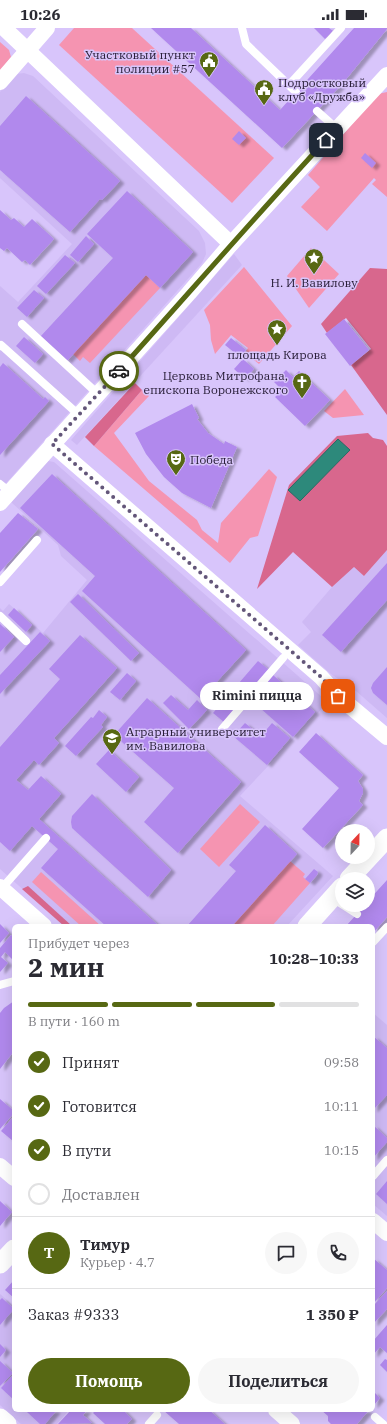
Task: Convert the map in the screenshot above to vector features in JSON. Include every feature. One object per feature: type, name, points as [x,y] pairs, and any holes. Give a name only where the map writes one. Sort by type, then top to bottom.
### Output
[{"type":"street","points":[[4,28],[231,244]]},
{"type":"street","points":[[0,82],[47,28]]},
{"type":"street","points":[[3,493],[49,448],[336,128],[387,75]]},
{"type":"street","points":[[49,448],[283,658],[315,685],[338,696]]},
{"type":"street","points":[[49,448],[321,677],[338,696],[387,737]]},
{"type":"street","points":[[355,872],[387,838]]},
{"type":"street","points":[[1,888],[42,924]]},
{"type":"street","points":[[309,924],[335,895]]},
{"type":"street","points":[[0,1166],[12,1176]]},
{"type":"street","points":[[375,1223],[387,1233]]},
{"type":"street","points":[[0,1264],[12,1251]]},
{"type":"street","points":[[278,1412],[292,1424]]},
{"type":"street","points":[[0,1418],[7,1424]]},
{"type":"lane","points":[[242,28],[246,44],[296,92]]},
{"type":"lane","points":[[289,85],[341,28]]},
{"type":"lane","points":[[317,111],[336,128]]},
{"type":"lane","points":[[22,324],[98,394]]},
{"type":"lane","points":[[0,346],[1,345],[79,415]]},
{"type":"lane","points":[[0,582],[37,540]]},
{"type":"lane","points":[[0,616],[26,641]]},
{"type":"lane","points":[[222,729],[283,658]]},
{"type":"lane","points":[[1,888],[46,838]]},
{"type":"lane","points":[[375,937],[387,927]]},
{"type":"lane","points":[[0,985],[12,982]]},
{"type":"lane","points":[[375,1174],[387,1160]]},
{"type":"lane","points":[[149,1424],[157,1415]]},
{"type":"lane","points":[[375,1417],[383,1424]]},
{"type":"shaded area","points":[[74,28],[132,28],[274,158],[232,203],[59,45]]},
{"type":"shaded area","points":[[0,42],[9,50],[11,57],[0,71]]},
{"type":"shaded area","points":[[24,73],[33,76],[199,231],[205,243],[206,254],[202,263],[0,490],[0,286],[18,302],[72,244],[0,178],[0,92],[16,74]]},
{"type":"shaded area","points":[[387,92],[387,197],[372,184],[376,180],[374,178],[327,231],[301,207],[320,187],[308,175],[378,94]]},
{"type":"shaded area","points":[[311,248],[339,274],[309,308],[287,276]]},
{"type":"shaded area","points":[[234,254],[242,265],[77,445],[71,440]]},
{"type":"shaded area","points":[[244,267],[292,326],[259,364],[245,353],[248,348],[231,335],[215,354],[211,340],[210,325],[204,310]]},
{"type":"shaded area","points":[[370,268],[387,269],[387,415],[351,365],[371,349],[346,318],[327,333],[321,324]]},
{"type":"shaded area","points":[[146,275],[160,288],[90,363],[83,357],[80,361],[73,354]]},
{"type":"shaded area","points":[[135,383],[142,390],[94,446],[85,437]]},
{"type":"shaded area","points":[[345,389],[364,415],[333,418],[324,411]]},
{"type":"shaded area","points":[[142,390],[149,396],[114,433],[149,481],[197,520],[202,530],[218,543],[221,523],[269,469],[277,477],[258,536],[250,538],[230,563],[94,446]]},
{"type":"shaded area","points":[[368,433],[373,438],[383,440],[387,446],[387,550],[364,576],[354,567],[332,587],[293,552],[257,589],[289,485],[337,436]]},
{"type":"shaded area","points":[[338,439],[350,450],[300,501],[288,490]]},
{"type":"shaded area","name":"Аграрный университет им. Вавилова","points":[[48,461],[54,462],[322,697],[332,698],[240,796],[333,876],[289,924],[62,924],[0,869],[0,608],[3,611],[9,604],[43,633],[87,580],[61,556],[58,545],[11,502]]},
{"type":"shaded area","points":[[387,550],[387,718],[356,691],[331,674],[298,645],[311,632],[302,622],[332,587],[354,567],[364,576]]},
{"type":"shaded area","points":[[240,804],[260,822],[219,867],[200,849]]},
{"type":"shaded area","points":[[290,861],[305,874],[303,877],[310,883],[274,924],[234,924]]},
{"type":"shaded area","points":[[41,872],[99,924],[79,924],[32,882]]},
{"type":"shaded area","points":[[28,886],[70,924],[62,924],[22,889]]},
{"type":"shaded area","points":[[375,1015],[387,1025],[387,1216],[375,1206]]},
{"type":"shaded area","points":[[0,1294],[12,1304],[12,1412],[67,1412],[57,1424],[21,1424],[0,1405]]},
{"type":"building","points":[[151,28],[191,28],[280,110],[354,28],[387,29],[343,83],[282,148]]},
{"type":"building","points":[[314,28],[329,28],[333,31],[325,39]]},
{"type":"building","points":[[26,96],[120,181],[102,200],[100,199],[70,232],[0,170],[0,126]]},
{"type":"building","points":[[239,131],[246,138],[239,145],[232,139]]},
{"type":"building","points":[[365,153],[376,163],[372,168],[361,158]]},
{"type":"building","points":[[127,191],[193,252],[160,288],[146,275],[67,361],[40,337],[113,258],[87,234]]},
{"type":"building","points":[[0,210],[11,220],[14,218],[24,227],[32,219],[54,239],[30,265],[25,260],[22,262],[7,248],[4,251],[0,248]]},
{"type":"building","points":[[86,236],[94,244],[78,262],[70,255]]},
{"type":"building","points":[[65,255],[75,263],[46,294],[37,286]]},
{"type":"building","points":[[34,290],[44,298],[27,317],[17,308]]},
{"type":"building","points":[[344,319],[369,350],[350,366],[325,334]]},
{"type":"building","points":[[24,337],[43,354],[35,363],[16,346]]},
{"type":"building","points":[[231,338],[246,350],[240,357],[225,345]]},
{"type":"building","points":[[243,359],[254,369],[245,379],[234,369]]},
{"type":"building","points":[[3,363],[43,399],[45,397],[49,401],[0,455],[0,367]]},
{"type":"building","name":"Церковь Митрофана, епископа Воронежского","points":[[286,370],[293,377],[299,371],[330,400],[305,426],[275,397],[282,390],[274,382]]},
{"type":"building","name":"Победа","points":[[192,404],[199,418],[197,419],[208,433],[224,444],[225,441],[237,447],[211,508],[182,493],[164,477],[146,454],[135,433]]},
{"type":"building","points":[[52,474],[246,650],[201,699],[82,591],[95,576],[20,508]]},
{"type":"building","points":[[18,513],[38,529],[0,572],[0,533]]},
{"type":"building","points":[[387,563],[387,600],[341,652],[322,635]]},
{"type":"building","points":[[78,594],[139,653],[131,661],[70,602]]},
{"type":"building","points":[[14,608],[32,625],[26,632],[8,615]]},
{"type":"building","points":[[0,624],[14,637],[0,652]]},
{"type":"building","points":[[40,632],[50,641],[0,694],[0,675]]},
{"type":"building","points":[[80,635],[117,668],[54,738],[59,743],[39,765],[34,760],[16,780],[28,790],[41,776],[61,794],[39,819],[157,924],[104,924],[41,868],[58,849],[32,826],[10,851],[0,842],[0,747],[60,679],[49,669]]},
{"type":"building","points":[[258,661],[269,670],[224,722],[213,713]]},
{"type":"building","points":[[387,667],[387,705],[373,693],[371,688],[373,683]]},
{"type":"building","points":[[127,673],[136,681],[120,700],[110,692]]},
{"type":"building","points":[[273,675],[315,712],[293,737],[251,700]]},
{"type":"building","points":[[171,695],[188,710],[197,700],[207,710],[189,729],[163,703]]},
{"type":"building","points":[[147,698],[241,782],[178,853],[144,822],[174,788],[114,735]]},
{"type":"building","points":[[99,710],[107,717],[101,725],[103,727],[76,756],[65,746]]},
{"type":"building","points":[[245,723],[261,736],[272,723],[290,738],[267,765],[233,736]]},
{"type":"building","points":[[316,733],[363,775],[358,781],[363,789],[363,793],[359,801],[363,805],[345,824],[335,824],[335,835],[323,848],[302,829],[339,788],[299,752]]},
{"type":"building","points":[[109,750],[139,777],[126,792],[96,764]]},
{"type":"building","points":[[92,794],[171,870],[148,897],[72,828],[72,816]]},
{"type":"building","points":[[265,825],[297,854],[234,924],[189,924],[236,871],[229,865]]},
{"type":"building","points":[[314,869],[318,872],[310,883],[305,879]]},
{"type":"building","points":[[387,880],[387,917],[375,931],[375,924],[348,924],[359,912],[375,912],[375,893]]},
{"type":"building","points":[[0,924],[9,933],[0,943]]},
{"type":"building","points":[[12,936],[12,959],[5,952],[1,957],[8,963],[0,972],[0,948]]},
{"type":"building","points":[[12,1002],[12,1054],[0,1069],[0,1013]]},
{"type":"building","points":[[375,1038],[387,1048],[387,1095],[375,1108]]},
{"type":"building","points":[[0,1099],[12,1109],[12,1115],[0,1129]]},
{"type":"building","points":[[12,1118],[12,1140],[1,1131]]},
{"type":"building","points":[[375,1127],[387,1138],[387,1142],[375,1156]]},
{"type":"building","points":[[387,1181],[387,1204],[376,1194]]},
{"type":"building","points":[[0,1201],[12,1212],[0,1226]]},
{"type":"building","points":[[375,1260],[387,1270],[387,1288],[375,1302]]},
{"type":"building","points":[[12,1282],[12,1296],[5,1290]]},
{"type":"building","points":[[387,1291],[387,1309],[375,1322],[375,1304]]},
{"type":"building","points":[[2,1298],[12,1307],[12,1311],[0,1325],[0,1300]]},
{"type":"building","points":[[387,1325],[387,1353],[380,1347],[375,1353],[375,1339]]},
{"type":"building","points":[[0,1344],[6,1350],[0,1357]]},
{"type":"building","points":[[385,1359],[387,1360],[387,1372],[380,1365]]},
{"type":"building","points":[[0,1361],[12,1372],[12,1374],[0,1386]]},
{"type":"building","points":[[12,1376],[12,1398],[1,1388]]},
{"type":"building","points":[[375,1393],[380,1398],[375,1404]]},
{"type":"building","points":[[27,1412],[55,1412],[45,1424],[40,1424]]},
{"type":"building","points":[[69,1412],[85,1412],[83,1415],[92,1423],[58,1424]]},
{"type":"building","points":[[125,1412],[132,1419],[127,1424],[105,1424],[93,1413]]},
{"type":"building","points":[[165,1412],[211,1412],[225,1424],[179,1424]]},
{"type":"building","points":[[323,1412],[367,1412],[357,1424],[331,1424],[328,1421],[328,1416]]},
{"type":"way so far","points":[[119,371],[52,444],[321,677],[338,696]]},
{"type":"place","name":"Участковый пункт полиции #57","points":[[209,78]]},
{"type":"place","name":"Подростковый клуб «Дружба»","points":[[264,106]]},
{"type":"place","name":"Н. И. Вавилову","points":[[314,275]]},
{"type":"place","name":"площадь Кирова","points":[[277,346]]},
{"type":"place","name":"Церковь Митрофана, епископа Воронежского","points":[[302,399]]},
{"type":"place","name":"Победа","points":[[176,476]]},
{"type":"place","name":"Rimini пицца","points":[[338,696]]},
{"type":"place","name":"Аграрный университет им. Вавилова","points":[[112,755]]},
{"type":"route","points":[[119,371],[231,244],[326,140]]}]
